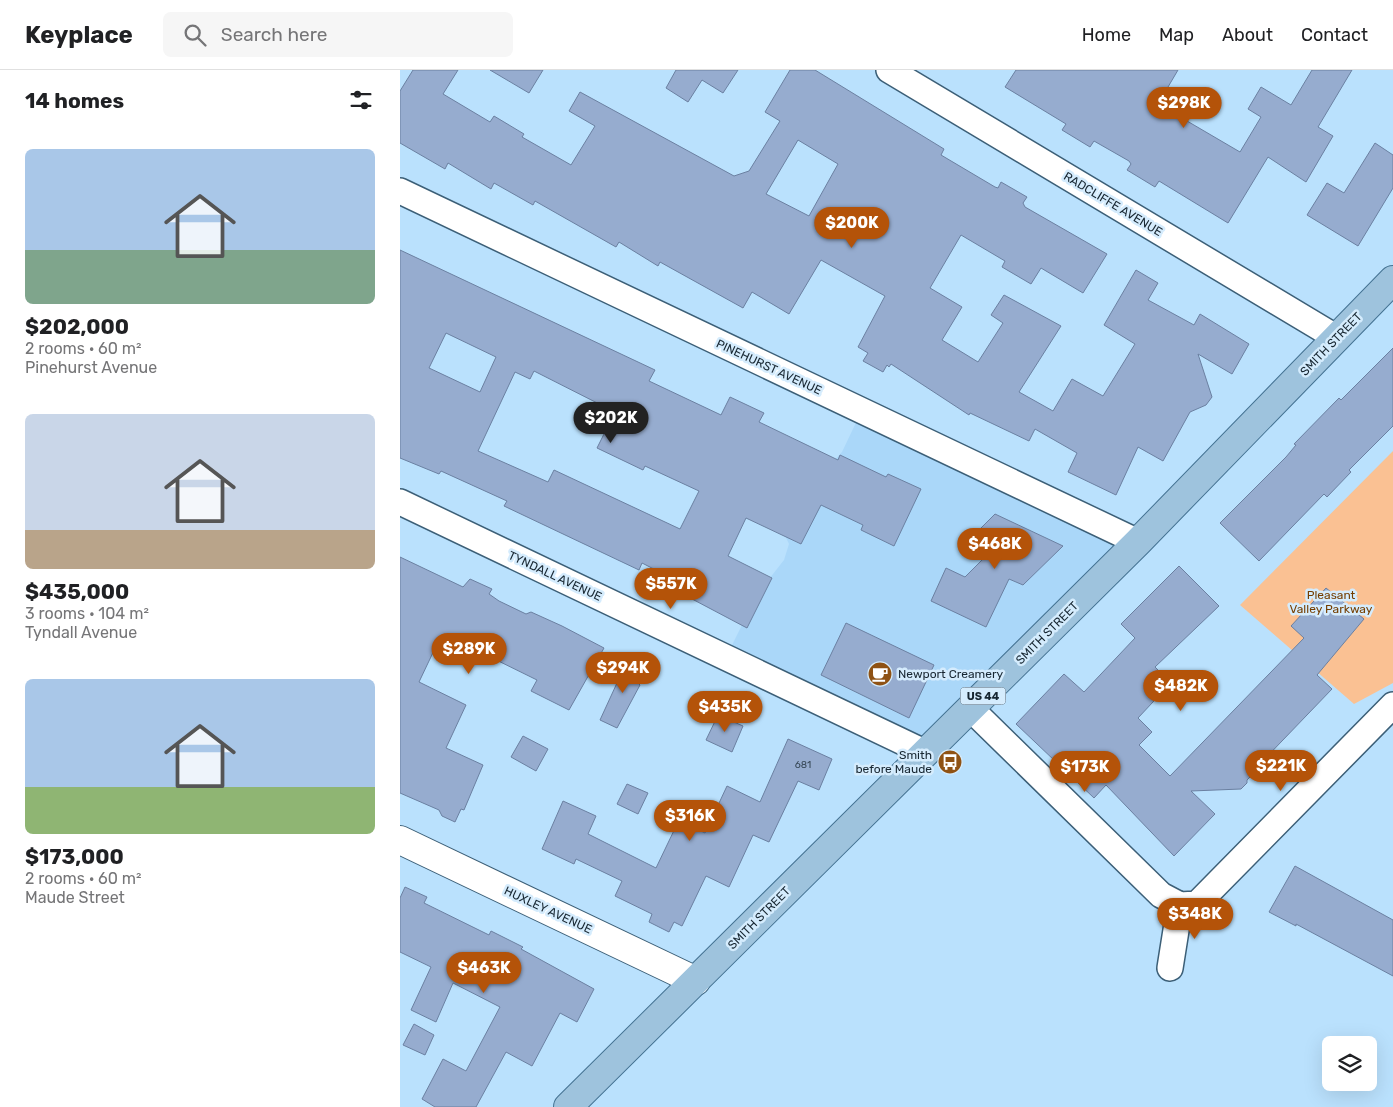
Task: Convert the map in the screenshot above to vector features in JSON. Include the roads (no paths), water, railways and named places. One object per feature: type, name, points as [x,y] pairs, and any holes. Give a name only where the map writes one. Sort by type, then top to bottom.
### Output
[{"type":"main road","name":"SMITH STREET","points":[[568,1107],[1138,542],[1393,280]]},
{"type":"street","name":"RADCLIFFE AVENUE","points":[[889,70],[1337,338]]},
{"type":"street","name":"PINEHURST AVENUE","points":[[400,191],[1138,542]]},
{"type":"street","name":"TYNDALL AVENUE","points":[[400,502],[926,753]]},
{"type":"street","points":[[970,708],[1161,895],[1180,905],[1197,904],[1393,705]]},
{"type":"street","name":"HUXLEY AVENUE","points":[[400,840],[696,981]]},
{"type":"street","points":[[1170,968],[1180,905]]},
{"type":"place","name":"Newport Creamery","points":[[880,674]]},
{"type":"place","name":"Smith before Maude","points":[[950,762]]},
{"type":"park label","name":"Pleasant Valley Parkway","points":[[1331,602]]}]
